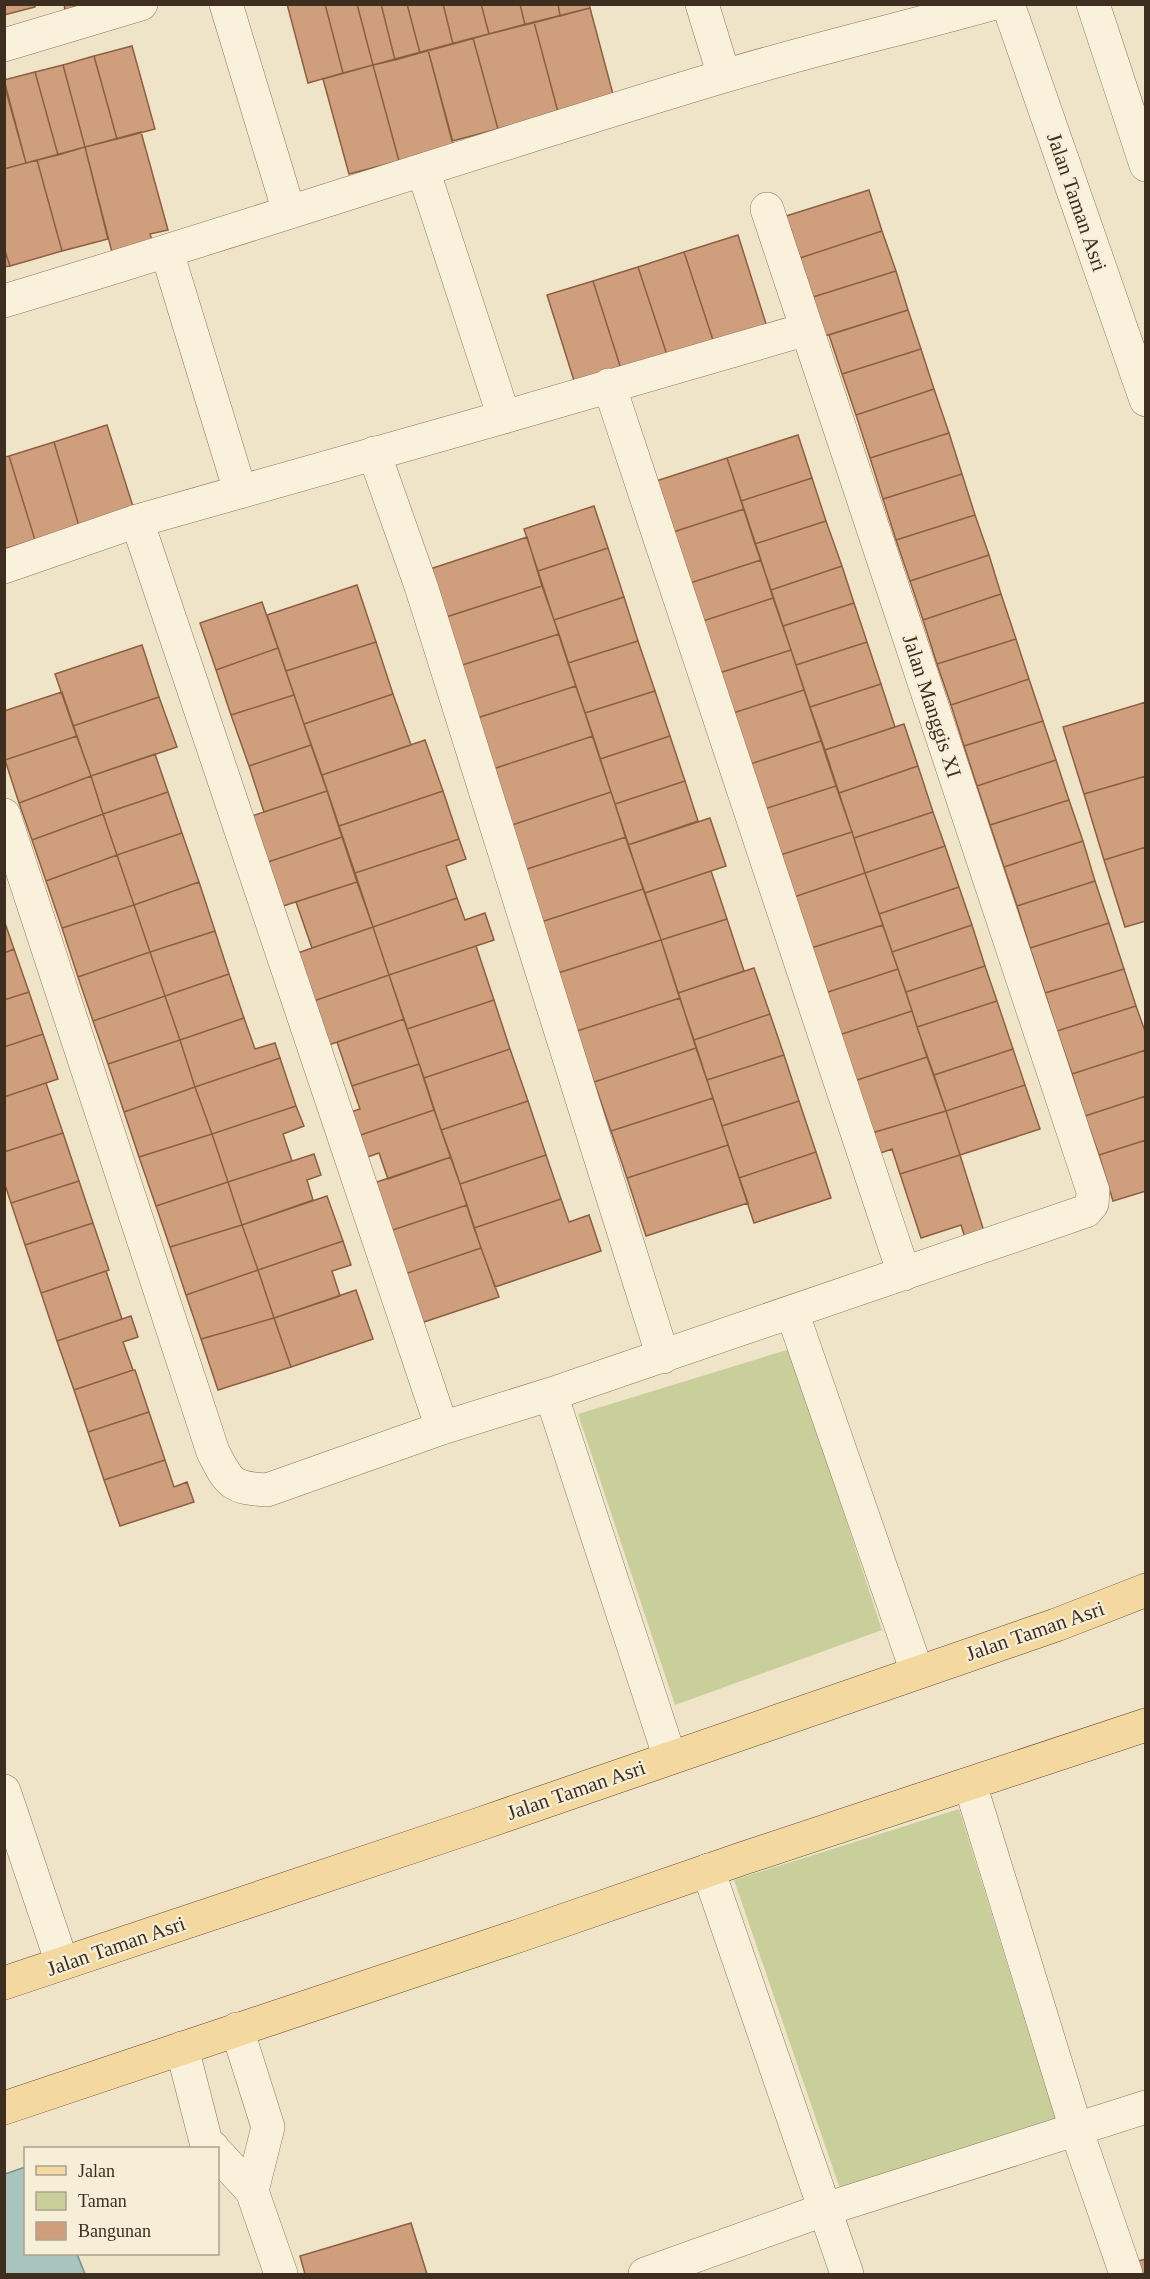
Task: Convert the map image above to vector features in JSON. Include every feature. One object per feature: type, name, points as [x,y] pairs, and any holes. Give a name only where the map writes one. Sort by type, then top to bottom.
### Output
[{"type":"main road","points":[[1056,1626],[1146,1566]]},
{"type":"main road","name":"Jalan Taman Asri","points":[[6,1977],[63,1963],[477,1825],[1056,1626],[1146,1590]]},
{"type":"main road","points":[[4,2108],[1146,1725]]},
{"type":"main road","points":[[1103,1739],[1146,1734]]},
{"type":"street","points":[[4,45],[58,16],[141,4]]},
{"type":"street","points":[[226,4],[289,212]]},
{"type":"street","points":[[702,4],[724,76]]},
{"type":"street","points":[[4,301],[167,252],[724,76],[991,4]]},
{"type":"street","name":"Jalan Taman Asri","points":[[1008,4],[1146,400]]},
{"type":"street","points":[[1093,4],[1146,165]]},
{"type":"street","points":[[423,170],[504,417]]},
{"type":"street","name":"Jalan Manggis XI","points":[[767,209],[1093,1191],[1092,1204],[1086,1211],[904,1274]]},
{"type":"street","points":[[167,252],[240,491]]},
{"type":"street","points":[[4,567],[137,521],[807,329]]},
{"type":"street","points":[[4,815],[213,1452],[227,1480],[246,1489],[267,1490],[442,1428],[663,1357],[904,1274],[609,385]]},
{"type":"street","points":[[375,453],[425,598],[663,1357]]},
{"type":"street","points":[[137,521],[442,1428]]},
{"type":"street","points":[[792,1312],[917,1672]]},
{"type":"street","points":[[551,1394],[670,1758]]},
{"type":"street","points":[[970,1784],[1076,2129],[1126,2274]]},
{"type":"street","points":[[4,1791],[63,1963]]},
{"type":"street","points":[[708,1870],[848,2274]]},
{"type":"street","points":[[237,2029],[268,2127],[252,2191]]},
{"type":"street","points":[[182,2048],[206,2142],[212,2147]]},
{"type":"street","points":[[645,2274],[826,2209],[1146,2107]]},
{"type":"street","points":[[219,2155],[252,2191],[281,2274]]},
{"type":"green space","points":[[790,1349],[882,1630],[675,1705],[578,1414]]},
{"type":"green space","points":[[959,1809],[1056,2121],[840,2189],[734,1880]]},
{"type":"water","points":[[24,2167],[24,2255],[77,2255],[85,2274],[5,2274],[5,2174]]},
{"type":"building","points":[[4,4],[34,4],[35,7],[4,15]]},
{"type":"building","points":[[64,4],[84,4],[65,10]]},
{"type":"building","points":[[287,4],[325,4],[343,73],[308,83]]},
{"type":"building","points":[[325,4],[357,4],[373,65],[343,73]]},
{"type":"building","points":[[357,4],[381,4],[395,60],[373,65]]},
{"type":"building","points":[[381,4],[407,4],[420,53],[395,60]]},
{"type":"building","points":[[407,4],[443,4],[453,44],[420,53]]},
{"type":"building","points":[[443,4],[481,4],[489,34],[453,44]]},
{"type":"building","points":[[481,4],[520,4],[525,25],[489,34]]},
{"type":"building","points":[[520,4],[558,4],[560,16],[525,25]]},
{"type":"building","points":[[558,4],[589,4],[590,8],[560,16]]},
{"type":"building","points":[[590,8],[614,98],[558,112],[534,22]]},
{"type":"building","points":[[534,22],[558,112],[498,129],[473,38]]},
{"type":"building","points":[[473,38],[498,129],[452,141],[428,50]]},
{"type":"building","points":[[132,46],[155,129],[117,139],[94,56]]},
{"type":"building","points":[[428,50],[454,146],[399,161],[373,65]]},
{"type":"building","points":[[94,56],[117,139],[85,147],[63,65]]},
{"type":"building","points":[[63,65],[85,147],[58,155],[35,72]]},
{"type":"building","points":[[373,65],[399,161],[349,174],[323,79]]},
{"type":"building","points":[[35,72],[58,155],[26,163],[4,80]]},
{"type":"building","points":[[4,84],[26,163],[4,169]]},
{"type":"building","points":[[141,132],[168,230],[150,234],[156,253],[115,264],[85,147]]},
{"type":"building","points":[[85,147],[108,239],[62,251],[37,160]]},
{"type":"building","points":[[37,160],[62,251],[10,266],[4,248],[4,169]]},
{"type":"building","points":[[869,190],[882,231],[800,258],[786,216]]},
{"type":"building","points":[[882,231],[896,271],[813,297],[800,258]]},
{"type":"building","points":[[738,235],[767,327],[714,343],[684,252]]},
{"type":"building","points":[[4,248],[10,266],[4,267]]},
{"type":"building","points":[[684,252],[714,343],[668,358],[638,267]]},
{"type":"building","points":[[638,267],[668,358],[622,372],[593,281]]},
{"type":"building","points":[[896,271],[908,310],[825,336],[813,297]]},
{"type":"building","points":[[593,281],[622,372],[576,387],[547,295]]},
{"type":"building","points":[[908,310],[921,349],[842,374],[829,335]]},
{"type":"building","points":[[921,349],[934,389],[856,415],[842,374]]},
{"type":"building","points":[[934,389],[949,433],[870,458],[856,415]]},
{"type":"building","points":[[107,425],[137,519],[79,526],[54,442]]},
{"type":"building","points":[[949,433],[962,474],[883,499],[870,458]]},
{"type":"building","points":[[798,435],[812,478],[741,501],[727,458]]},
{"type":"building","points":[[54,442],[79,526],[35,540],[9,456]]},
{"type":"building","points":[[9,456],[35,540],[4,549],[4,457]]},
{"type":"building","points":[[727,458],[744,509],[667,534],[650,483]]},
{"type":"building","points":[[962,474],[975,515],[896,540],[883,499]]},
{"type":"building","points":[[812,478],[826,521],[755,544],[741,501]]},
{"type":"building","points":[[594,506],[608,548],[538,571],[524,529]]},
{"type":"building","points":[[744,509],[761,560],[684,585],[667,534]]},
{"type":"building","points":[[975,515],[989,555],[910,581],[896,540]]},
{"type":"building","points":[[826,521],[842,566],[771,590],[755,544]]},
{"type":"building","points":[[527,537],[542,586],[440,619],[424,571]]},
{"type":"building","points":[[608,548],[624,597],[554,620],[538,571]]},
{"type":"building","points":[[989,555],[1001,594],[923,620],[910,581]]},
{"type":"building","points":[[761,560],[773,598],[697,623],[684,585]]},
{"type":"building","points":[[842,566],[854,603],[783,626],[771,590]]},
{"type":"building","points":[[357,585],[376,642],[286,671],[267,615]]},
{"type":"building","points":[[542,586],[559,634],[456,667],[440,619]]},
{"type":"building","points":[[1001,594],[1016,639],[937,664],[923,620]]},
{"type":"building","points":[[624,597],[638,641],[568,663],[554,620]]},
{"type":"building","points":[[773,598],[791,650],[713,675],[697,623]]},
{"type":"building","points":[[262,602],[278,648],[216,670],[200,623]]},
{"type":"building","points":[[854,603],[867,642],[796,665],[783,626]]},
{"type":"building","points":[[559,634],[576,686],[474,719],[456,667]]},
{"type":"building","points":[[1016,639],[1029,679],[951,705],[937,664]]},
{"type":"building","points":[[638,641],[655,691],[585,713],[568,663]]},
{"type":"building","points":[[376,642],[393,694],[304,724],[286,671]]},
{"type":"building","points":[[867,642],[881,684],[810,707],[796,665]]},
{"type":"building","points":[[142,645],[159,697],[73,726],[55,674]]},
{"type":"building","points":[[278,648],[294,695],[231,715],[216,670]]},
{"type":"building","points":[[791,650],[804,690],[727,715],[713,675]]},
{"type":"building","points":[[1029,679],[1043,721],[964,746],[951,705]]},
{"type":"building","points":[[881,684],[895,727],[825,750],[810,707]]},
{"type":"building","points":[[576,686],[593,736],[490,770],[474,719]]},
{"type":"building","points":[[804,690],[821,741],[744,766],[727,715]]},
{"type":"building","points":[[655,691],[670,736],[600,759],[585,713]]},
{"type":"building","points":[[62,692],[77,736],[5,760],[4,711]]},
{"type":"building","points":[[393,694],[411,745],[322,775],[304,724]]},
{"type":"building","points":[[294,695],[311,745],[249,766],[231,715]]},
{"type":"building","points":[[159,697],[177,747],[91,776],[73,726]]},
{"type":"building","points":[[1146,702],[1146,776],[1084,794],[1063,727]]},
{"type":"building","points":[[1043,721],[1056,760],[977,786],[964,746]]},
{"type":"building","points":[[904,724],[918,766],[839,793],[825,750]]},
{"type":"building","points":[[77,736],[91,776],[19,803],[5,760]]},
{"type":"building","points":[[593,736],[611,792],[509,826],[490,770]]},
{"type":"building","points":[[670,736],[685,781],[615,804],[600,759]]},
{"type":"building","points":[[425,740],[443,791],[339,826],[322,775]]},
{"type":"building","points":[[821,741],[836,786],[758,811],[744,766]]},
{"type":"building","points":[[311,745],[327,791],[264,812],[249,766]]},
{"type":"building","points":[[155,754],[168,792],[103,814],[91,776]]},
{"type":"building","points":[[1056,760],[1069,800],[990,825],[977,786]]},
{"type":"building","points":[[918,766],[933,812],[854,838],[839,793]]},
{"type":"building","points":[[91,776],[103,814],[32,840],[19,803]]},
{"type":"building","points":[[1146,776],[1146,847],[1104,860],[1084,794]]},
{"type":"building","points":[[685,781],[698,821],[628,845],[615,804]]},
{"type":"building","points":[[836,786],[852,832],[774,857],[758,811]]},
{"type":"building","points":[[327,791],[342,837],[259,865],[243,819]]},
{"type":"building","points":[[443,791],[459,839],[355,873],[339,826]]},
{"type":"building","points":[[168,792],[182,833],[117,855],[103,814]]},
{"type":"building","points":[[611,792],[626,837],[524,870],[509,826]]},
{"type":"building","points":[[1069,800],[1083,841],[1004,867],[990,825]]},
{"type":"building","points":[[933,812],[945,846],[865,873],[854,838]]},
{"type":"building","points":[[103,814],[117,855],[46,881],[32,840]]},
{"type":"building","points":[[710,818],[726,866],[645,893],[628,845]]},
{"type":"building","points":[[852,832],[865,873],[788,899],[774,857]]},
{"type":"building","points":[[182,833],[199,882],[134,905],[117,855]]},
{"type":"building","points":[[342,837],[357,882],[274,909],[259,865]]},
{"type":"building","points":[[626,837],[643,889],[541,922],[524,870]]},
{"type":"building","points":[[459,839],[466,859],[446,866],[457,898],[373,927],[355,873]]},
{"type":"building","points":[[1083,841],[1095,881],[1017,906],[1004,867]]},
{"type":"building","points":[[945,846],[959,887],[879,914],[865,873]]},
{"type":"building","points":[[1146,847],[1146,921],[1125,927],[1104,860]]},
{"type":"building","points":[[117,855],[134,905],[62,928],[46,881]]},
{"type":"building","points":[[711,871],[727,919],[661,940],[645,893]]},
{"type":"building","points":[[865,873],[883,925],[805,950],[788,899]]},
{"type":"building","points":[[1095,881],[1109,923],[1030,948],[1017,906]]},
{"type":"building","points":[[199,882],[215,931],[150,952],[134,905]]},
{"type":"building","points":[[357,882],[373,927],[312,948],[296,902]]},
{"type":"building","points":[[959,887],[972,925],[892,952],[879,914]]},
{"type":"building","points":[[643,889],[661,940],[558,973],[541,922]]},
{"type":"building","points":[[457,898],[465,920],[485,913],[494,940],[389,975],[373,927]]},
{"type":"building","points":[[134,905],[150,952],[78,977],[62,928]]},
{"type":"building","points":[[727,919],[744,971],[678,993],[661,940]]},
{"type":"building","points":[[4,920],[14,949],[4,953]]},
{"type":"building","points":[[1109,923],[1124,969],[1045,993],[1030,948]]},
{"type":"building","points":[[883,925],[898,969],[819,995],[805,950]]},
{"type":"building","points":[[972,925],[985,966],[906,992],[892,952]]},
{"type":"building","points":[[373,927],[389,975],[305,1004],[289,956]]},
{"type":"building","points":[[215,931],[229,974],[165,996],[150,952]]},
{"type":"building","points":[[661,940],[680,998],[577,1031],[558,973]]},
{"type":"building","points":[[476,946],[494,1000],[407,1029],[389,975]]},
{"type":"building","points":[[14,949],[29,992],[4,1000],[4,953]]},
{"type":"building","points":[[150,952],[165,996],[93,1021],[78,977]]},
{"type":"building","points":[[985,966],[997,1001],[917,1027],[906,992]]},
{"type":"building","points":[[754,968],[770,1014],[694,1040],[678,993]]},
{"type":"building","points":[[898,969],[912,1011],[833,1037],[819,995]]},
{"type":"building","points":[[1124,969],[1136,1006],[1057,1031],[1045,993]]},
{"type":"building","points":[[229,974],[244,1018],[180,1040],[165,996]]},
{"type":"building","points":[[389,975],[404,1019],[320,1048],[305,1004]]},
{"type":"building","points":[[29,992],[43,1034],[4,1047],[4,1000]]},
{"type":"building","points":[[165,996],[180,1040],[108,1064],[93,1021]]},
{"type":"building","points":[[680,998],[696,1048],[594,1082],[577,1031]]},
{"type":"building","points":[[494,1000],[510,1049],[424,1078],[407,1029]]},
{"type":"building","points":[[997,1001],[1013,1049],[934,1075],[917,1027]]},
{"type":"building","points":[[1136,1006],[1146,1034],[1146,1050],[1072,1074],[1057,1031]]},
{"type":"building","points":[[912,1011],[927,1057],[848,1083],[833,1037]]},
{"type":"building","points":[[770,1014],[784,1055],[707,1080],[694,1040]]},
{"type":"building","points":[[244,1018],[255,1049],[275,1043],[280,1058],[195,1087],[180,1040]]},
{"type":"building","points":[[404,1019],[419,1064],[352,1086],[337,1042]]},
{"type":"building","points":[[43,1034],[58,1079],[4,1097],[4,1047]]},
{"type":"building","points":[[180,1040],[195,1087],[124,1112],[108,1064]]},
{"type":"building","points":[[696,1048],[713,1098],[611,1131],[594,1082]]},
{"type":"building","points":[[510,1049],[528,1101],[441,1130],[424,1078]]},
{"type":"building","points":[[1013,1049],[1025,1085],[946,1111],[934,1075]]},
{"type":"building","points":[[1146,1050],[1146,1096],[1085,1116],[1072,1074]]},
{"type":"building","points":[[784,1055],[799,1101],[722,1126],[707,1080]]},
{"type":"building","points":[[927,1057],[946,1111],[865,1135],[848,1083]]},
{"type":"building","points":[[280,1058],[296,1106],[212,1134],[195,1087]]},
{"type":"building","points":[[419,1064],[434,1110],[349,1139],[341,1115],[360,1109],[352,1086]]},
{"type":"building","points":[[46,1083],[63,1133],[4,1152],[4,1097]]},
{"type":"building","points":[[1025,1085],[1040,1129],[960,1155],[946,1111]]},
{"type":"building","points":[[195,1087],[212,1134],[139,1157],[124,1112]]},
{"type":"building","points":[[1146,1096],[1146,1140],[1099,1155],[1085,1116]]},
{"type":"building","points":[[713,1098],[728,1145],[627,1178],[611,1131]]},
{"type":"building","points":[[528,1101],[546,1155],[460,1184],[441,1130]]},
{"type":"building","points":[[799,1101],[816,1152],[739,1178],[722,1126]]},
{"type":"building","points":[[296,1106],[304,1126],[283,1134],[292,1161],[228,1182],[212,1134]]},
{"type":"building","points":[[434,1110],[451,1157],[388,1179],[379,1153],[356,1161],[349,1139]]},
{"type":"building","points":[[946,1111],[960,1155],[900,1174],[892,1149],[872,1156],[865,1135]]},
{"type":"building","points":[[63,1133],[79,1181],[11,1203],[4,1182],[4,1152]]},
{"type":"building","points":[[212,1134],[228,1182],[156,1206],[139,1157]]},
{"type":"building","points":[[1146,1140],[1146,1191],[1113,1201],[1099,1155]]},
{"type":"building","points":[[728,1145],[748,1203],[646,1236],[627,1178]]},
{"type":"building","points":[[816,1152],[831,1198],[754,1223],[739,1178]]},
{"type":"building","points":[[314,1154],[321,1175],[307,1180],[313,1200],[242,1225],[228,1182]]},
{"type":"building","points":[[546,1155],[561,1199],[474,1228],[460,1184]]},
{"type":"building","points":[[960,1155],[987,1241],[968,1247],[961,1225],[921,1238],[900,1174]]},
{"type":"building","points":[[451,1157],[467,1205],[381,1234],[365,1186]]},
{"type":"building","points":[[79,1181],[93,1223],[25,1245],[11,1203]]},
{"type":"building","points":[[228,1182],[242,1225],[170,1247],[156,1206]]},
{"type":"building","points":[[327,1196],[343,1241],[258,1270],[242,1225]]},
{"type":"building","points":[[561,1199],[569,1222],[589,1215],[601,1251],[495,1287],[474,1228]]},
{"type":"building","points":[[467,1205],[481,1248],[396,1277],[381,1234]]},
{"type":"building","points":[[93,1223],[109,1270],[41,1293],[25,1245]]},
{"type":"building","points":[[242,1225],[258,1270],[186,1295],[170,1247]]},
{"type":"building","points":[[343,1241],[351,1265],[332,1271],[340,1296],[274,1318],[258,1270]]},
{"type":"building","points":[[481,1248],[499,1297],[412,1326],[396,1277]]},
{"type":"building","points":[[258,1270],[274,1318],[201,1339],[186,1295]]},
{"type":"building","points":[[106,1271],[122,1319],[57,1341],[41,1293]]},
{"type":"building","points":[[356,1290],[373,1339],[291,1367],[274,1318]]},
{"type":"building","points":[[131,1316],[138,1337],[123,1342],[133,1370],[74,1390],[57,1341]]},
{"type":"building","points":[[274,1318],[291,1367],[218,1390],[201,1339]]},
{"type":"building","points":[[135,1370],[149,1412],[88,1432],[74,1390]]},
{"type":"building","points":[[149,1412],[165,1460],[104,1480],[88,1432]]},
{"type":"building","points":[[165,1460],[174,1487],[187,1482],[194,1502],[120,1526],[104,1480]]},
{"type":"building","points":[[411,2223],[427,2274],[305,2274],[300,2256]]},
{"type":"building","points":[[1146,2259],[1146,2274],[1143,2274],[1138,2261]]}]
